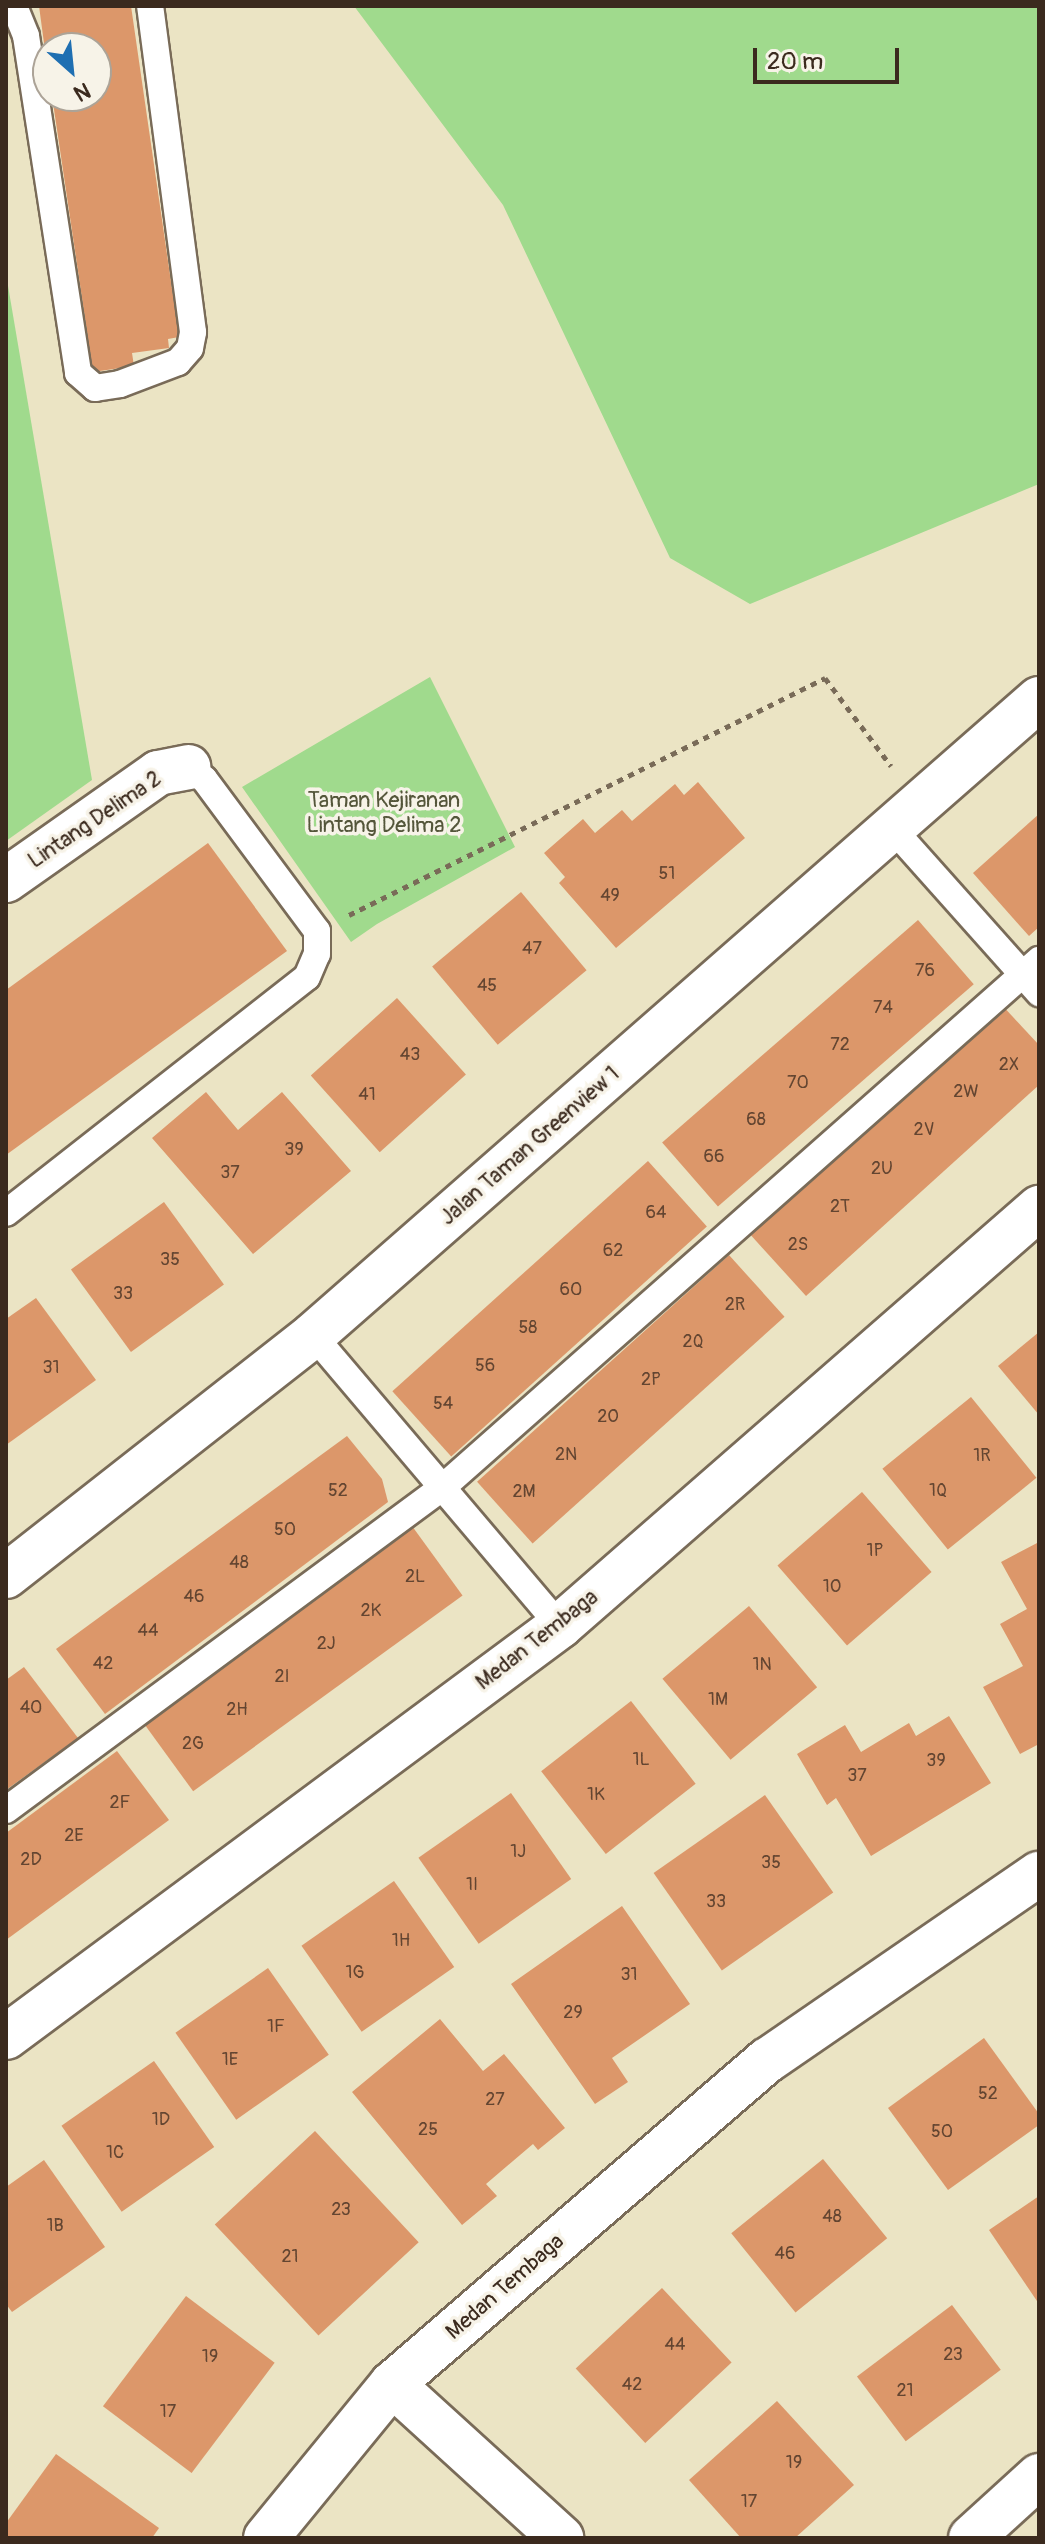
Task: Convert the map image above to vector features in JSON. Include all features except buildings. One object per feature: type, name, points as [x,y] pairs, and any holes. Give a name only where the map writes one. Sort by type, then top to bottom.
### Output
[{"type":"street","name":"Jalan Taman Greenview 1","points":[[6,1576],[313,1335],[1039,699]]},
{"type":"street","name":"Lintang Delima 2","points":[[6,880],[158,773],[188,767]]},
{"type":"street","name":"Medan Tembaga","points":[[6,2037],[560,1626],[1039,1208]]},
{"type":"street","name":"Medan Tembaga","points":[[266,2538],[392,2384],[768,2060],[1039,1874]]},
{"type":"street","points":[[392,2384],[561,2538]]},
{"type":"street","points":[[971,2538],[1039,2476]]},
{"type":"lane","points":[[14,6],[26,36],[78,373],[95,388],[120,384],[178,362],[190,348],[193,332],[150,6]]},
{"type":"lane","points":[[6,1213],[307,977],[317,954],[317,931],[204,779],[188,767]]},
{"type":"lane","points":[[6,1810],[443,1487],[1034,976],[907,817]]},
{"type":"lane","points":[[313,1335],[560,1626]]},
{"type":"path","points":[[317,931],[825,678],[907,817]]},
{"type":"green space","points":[[354,6],[1039,6],[1039,484],[750,604],[670,558],[503,205]]},
{"type":"green space","points":[[6,274],[92,780],[6,841]]},
{"type":"green space","name":"Taman Kejiranan Lintang Delima 2","points":[[430,677],[515,847],[377,924],[351,942],[242,787]]}]
